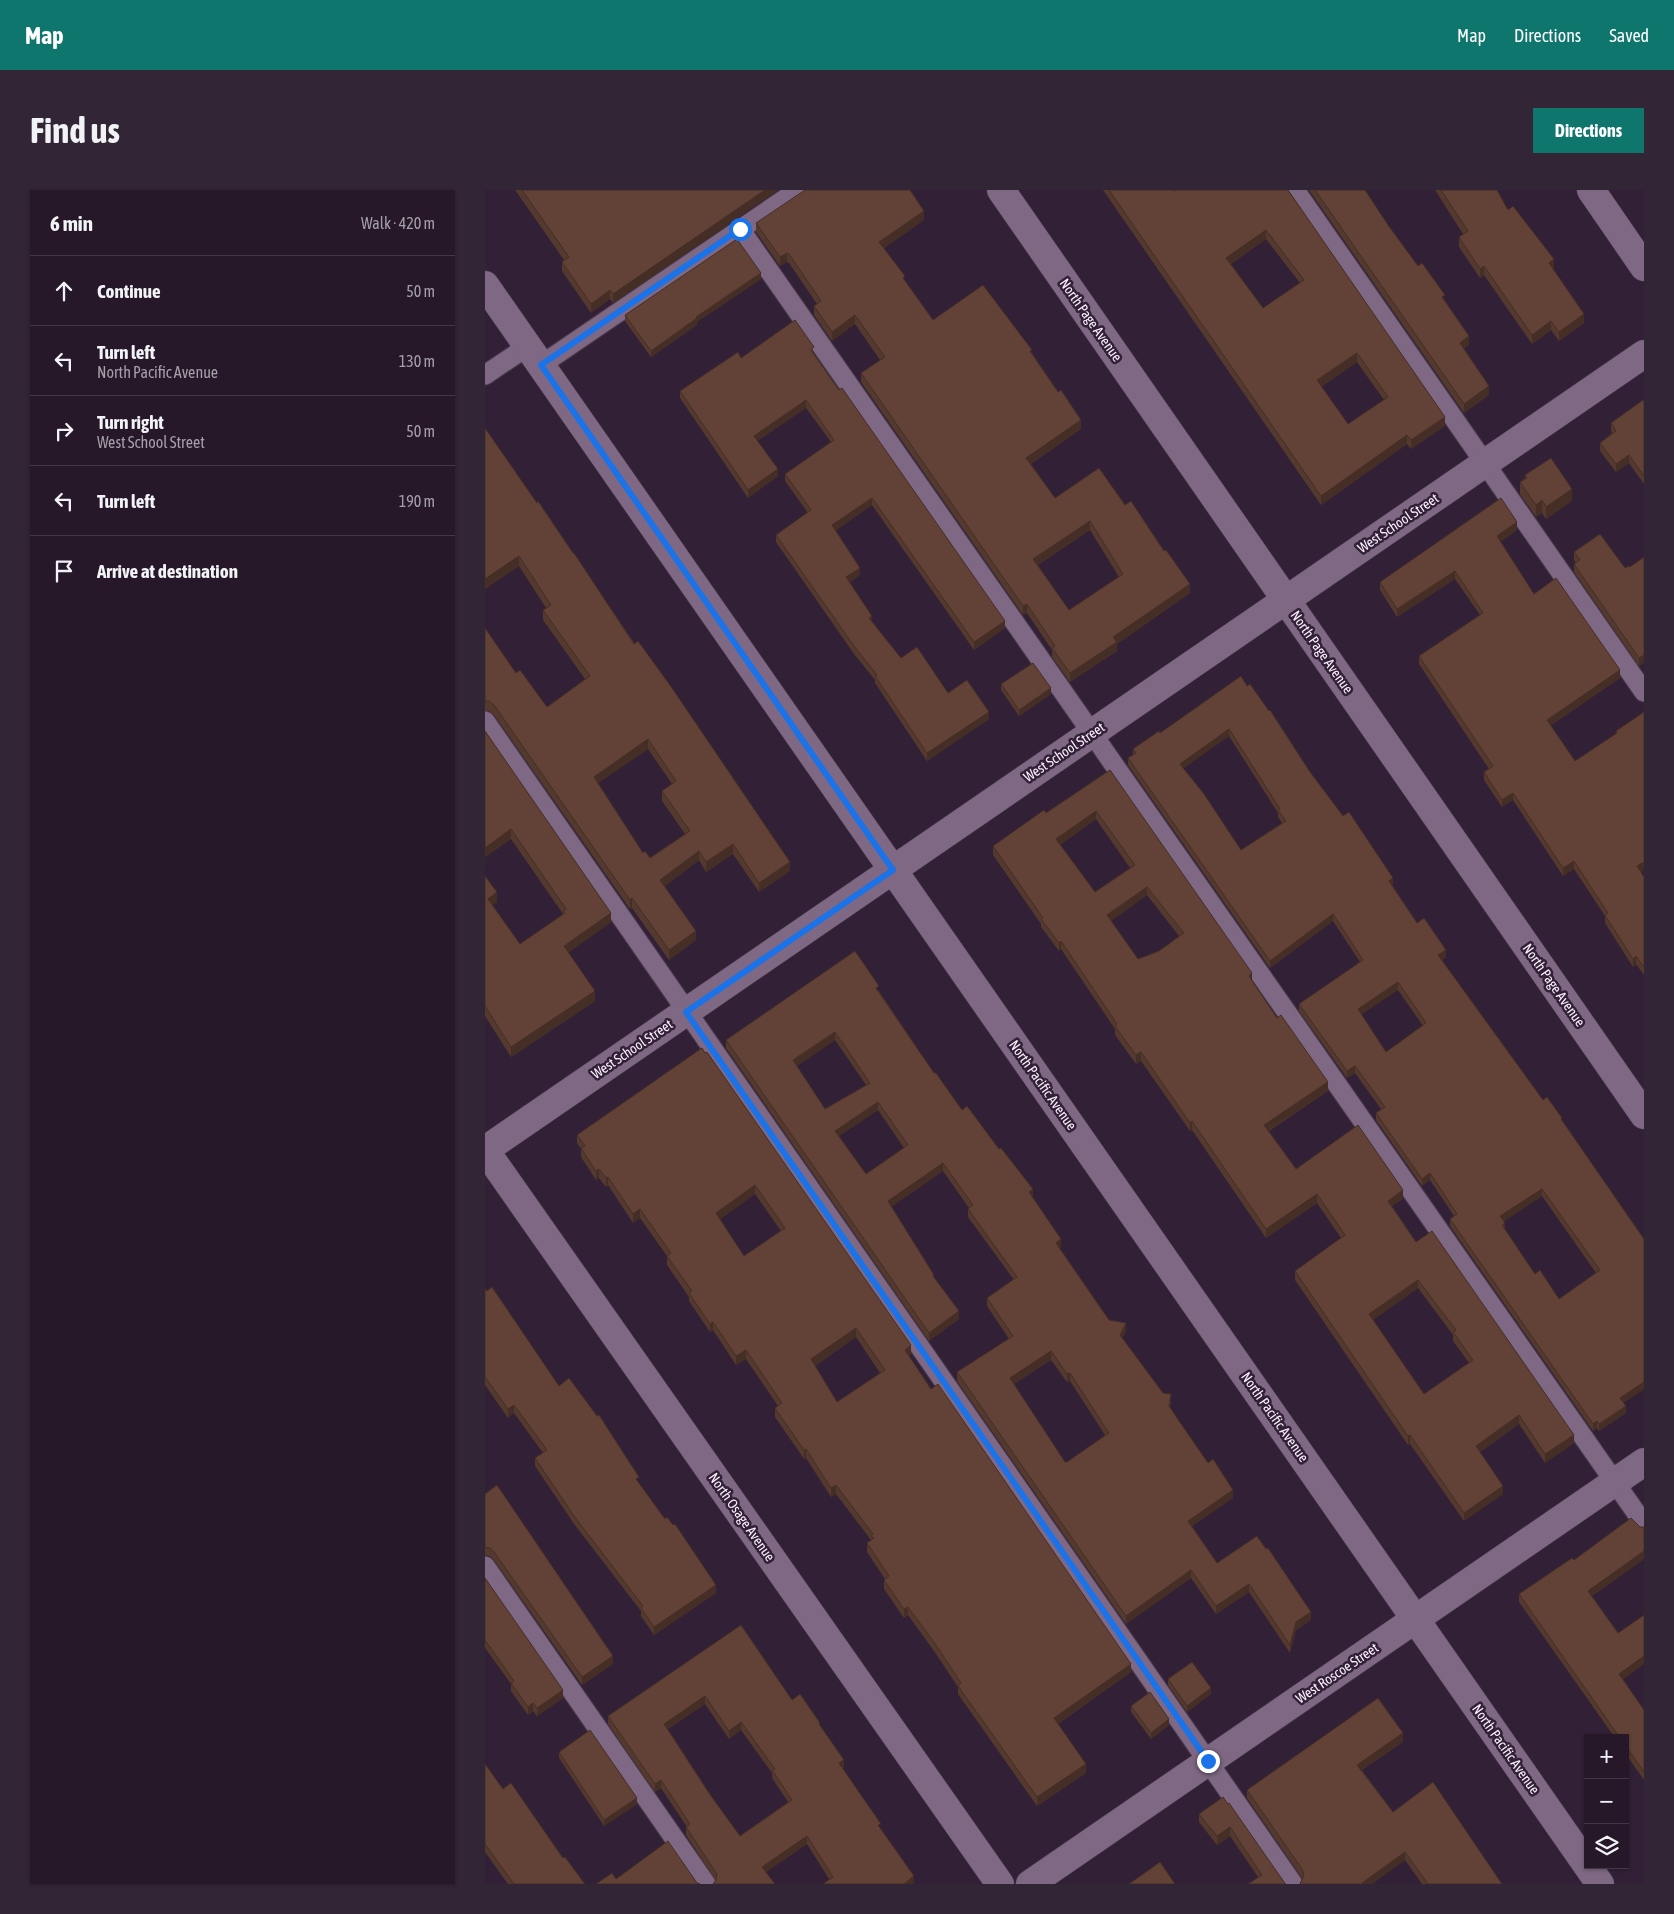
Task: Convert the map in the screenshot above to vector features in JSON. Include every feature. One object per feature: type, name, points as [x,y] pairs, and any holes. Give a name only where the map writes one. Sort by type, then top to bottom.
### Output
[{"type":"street","name":"North Page Avenue","points":[[1001,190],[1644,1115]]},
{"type":"street","points":[[1591,190],[1644,267]]},
{"type":"street","name":"North Pacific Avenue","points":[[485,286],[535,355],[1600,1884]]},
{"type":"street","name":"West School Street","points":[[485,1150],[1644,354]]},
{"type":"street","name":"North Osage Avenue","points":[[485,1150],[1000,1884]]},
{"type":"street","name":"West Roscoe Street","points":[[1030,1884],[1644,1462]]},
{"type":"lane","points":[[485,375],[535,355],[740,229],[798,190]]},
{"type":"lane","points":[[1295,190],[1644,692]]},
{"type":"lane","points":[[740,229],[1644,1524]]},
{"type":"lane","points":[[485,720],[1293,1884]]},
{"type":"lane","points":[[485,1566],[706,1884]]},
{"type":"building","points":[[522,190],[765,190],[613,294],[610,290],[591,304],[562,262],[569,257]]},
{"type":"building","points":[[805,190],[910,190],[924,211],[879,242],[905,276],[903,278],[933,320],[983,285],[1032,350],[1030,351],[1058,392],[1061,390],[1081,420],[1026,458],[1055,498],[1099,468],[1125,505],[1131,501],[1164,551],[1166,550],[1190,584],[1113,637],[1117,642],[1070,673],[1052,648],[1055,646],[1027,604],[1023,606],[861,373],[885,357],[855,315],[832,332],[814,306],[821,301],[789,254],[787,253],[780,257],[756,223]],"holes":[[[1090,521],[1123,574],[1069,610],[1033,559]]]},
{"type":"building","points":[[1109,190],[1288,190],[1445,417],[1411,440],[1407,435],[1321,496]],"holes":[[[1266,230],[1304,280],[1263,308],[1226,258]],[[1357,353],[1388,397],[1348,424],[1317,380]]]},
{"type":"building","points":[[1315,190],[1365,190],[1418,266],[1422,263],[1445,295],[1442,297],[1469,336],[1460,343],[1489,386],[1464,404]]},
{"type":"building","points":[[1441,190],[1497,190],[1508,210],[1513,206],[1554,259],[1549,263],[1584,314],[1559,332],[1551,321],[1532,335],[1484,266],[1480,269],[1459,237],[1468,231]]},
{"type":"building","points":[[737,239],[761,273],[696,317],[651,351],[625,315]]},
{"type":"building","points":[[795,320],[814,347],[811,350],[839,390],[842,388],[1005,621],[974,642],[872,498],[832,525],[860,568],[846,577],[872,616],[869,618],[901,658],[917,647],[948,693],[967,680],[989,712],[927,753],[875,676],[877,675],[854,646],[776,535],[811,510],[785,474],[834,440],[806,400],[754,436],[778,469],[748,490],[680,391],[738,352],[741,358]]},
{"type":"building","points":[[1643,400],[1644,476],[1629,455],[1616,464],[1600,443],[1616,431],[1611,423]]},
{"type":"building","points":[[485,428],[574,553],[634,644],[638,641],[672,688],[790,862],[759,883],[733,844],[706,862],[699,851],[660,880],[696,931],[669,950],[632,898],[630,900],[494,705],[489,701],[485,701],[485,628],[516,673],[520,670],[547,707],[590,676],[543,610],[551,605],[519,556],[485,579]],"holes":[[[648,739],[676,781],[662,791],[690,831],[650,858],[645,851],[643,853],[594,777]]]},
{"type":"building","points":[[1551,458],[1572,489],[1546,507],[1542,500],[1536,505],[1520,482],[1527,478],[1525,475]]},
{"type":"building","points":[[1501,498],[1517,522],[1497,536],[1534,594],[1556,578],[1620,670],[1547,720],[1575,761],[1644,712],[1644,862],[1637,866],[1644,877],[1644,967],[1636,956],[1633,959],[1605,915],[1608,913],[1574,861],[1563,868],[1513,793],[1502,800],[1484,772],[1493,766],[1419,656],[1483,613],[1455,571],[1397,609],[1380,582]]},
{"type":"building","points":[[1600,534],[1625,568],[1630,567],[1644,557],[1644,655],[1639,658],[1574,564],[1580,560],[1574,552]]},
{"type":"building","points":[[1033,663],[1051,688],[1019,710],[1001,684]]},
{"type":"building","points":[[1241,676],[1247,686],[1250,684],[1270,710],[1310,772],[1343,816],[1349,812],[1393,878],[1389,881],[1417,923],[1424,918],[1446,950],[1438,955],[1543,1100],[1547,1097],[1644,1239],[1644,1382],[1620,1398],[1626,1406],[1599,1424],[1597,1421],[1593,1424],[1450,1219],[1457,1214],[1430,1173],[1422,1179],[1376,1113],[1385,1107],[1355,1066],[1347,1071],[1299,1004],[1363,960],[1333,914],[1270,961],[1128,758],[1136,753],[1133,749],[1159,731],[1160,733]],"holes":[[[1229,729],[1286,821],[1241,850],[1204,794],[1180,764]],[[1398,982],[1426,1023],[1386,1052],[1358,1009]],[[1542,1189],[1600,1270],[1559,1299],[1540,1270],[1535,1274],[1502,1225],[1505,1223],[1500,1216]]]},
{"type":"building","points":[[485,731],[611,913],[564,946],[595,991],[511,1047],[485,1006],[485,876],[497,892],[488,899],[520,944],[565,913],[563,911],[566,909],[511,829],[485,848]]},
{"type":"building","points":[[1110,770],[1252,973],[1249,976],[1277,1018],[1281,1015],[1328,1082],[1264,1125],[1296,1169],[1358,1125],[1403,1190],[1388,1201],[1416,1242],[1432,1231],[1574,1435],[1545,1454],[1519,1415],[1476,1446],[1503,1486],[1464,1513],[1410,1435],[1408,1436],[1295,1271],[1345,1235],[1317,1194],[1266,1229],[1192,1121],[1190,1123],[1141,1052],[1136,1055],[1115,1026],[1117,1024],[1061,941],[1059,943],[1041,919],[1043,918],[993,846],[1044,810],[1046,813]],"holes":[[[1096,811],[1135,865],[1095,892],[1056,839]],[[1147,887],[1184,933],[1159,951],[1138,959],[1107,915]],[[1418,1280],[1456,1330],[1453,1332],[1473,1360],[1424,1394],[1369,1314]]]},
{"type":"building","points":[[855,951],[879,986],[876,988],[934,1073],[936,1073],[962,1110],[967,1106],[999,1149],[1001,1148],[1033,1189],[1029,1192],[1061,1239],[1056,1243],[1109,1320],[1126,1323],[1120,1335],[1163,1393],[1171,1394],[1169,1406],[1208,1463],[1213,1459],[1233,1490],[1188,1521],[1217,1563],[1257,1536],[1266,1549],[1268,1548],[1311,1612],[1296,1622],[1290,1645],[1249,1584],[1216,1606],[1191,1570],[1126,1616],[957,1372],[1013,1336],[987,1298],[1017,1277],[968,1209],[973,1205],[943,1163],[888,1201],[933,1276],[959,1311],[929,1333],[726,1040]],"holes":[[[835,1032],[870,1083],[825,1109],[793,1060]],[[878,1102],[908,1145],[866,1174],[835,1131]],[[1051,1351],[1067,1374],[1070,1373],[1109,1433],[1065,1462],[1010,1378]]]},
{"type":"building","points":[[702,1048],[705,1053],[707,1052],[911,1345],[905,1350],[931,1389],[938,1384],[1131,1664],[1054,1718],[1086,1764],[1037,1797],[958,1686],[961,1683],[934,1642],[908,1607],[904,1609],[884,1580],[889,1576],[867,1543],[874,1538],[871,1536],[873,1534],[836,1485],[831,1488],[806,1449],[804,1450],[775,1408],[782,1403],[746,1350],[736,1356],[713,1322],[710,1324],[689,1293],[692,1291],[667,1256],[671,1253],[640,1209],[633,1214],[608,1177],[606,1178],[599,1169],[596,1171],[581,1148],[585,1146],[577,1135]],"holes":[[[755,1185],[785,1228],[744,1256],[716,1213]],[[856,1328],[885,1370],[837,1402],[811,1359]]]},
{"type":"building","points":[[492,1287],[559,1386],[569,1378],[597,1416],[599,1415],[639,1477],[636,1479],[665,1519],[667,1517],[673,1525],[675,1524],[716,1585],[654,1627],[641,1608],[643,1606],[574,1516],[535,1458],[547,1450],[514,1405],[508,1409],[485,1377],[485,1289],[487,1291]]},
{"type":"building","points":[[497,1485],[613,1656],[582,1677],[494,1552],[490,1548],[485,1547],[485,1494]]},
{"type":"building","points":[[1631,1518],[1640,1527],[1644,1527],[1644,1551],[1588,1591],[1618,1633],[1644,1615],[1644,1656],[1619,1674],[1644,1710],[1644,1772],[1629,1751],[1629,1734],[1617,1734],[1519,1594],[1572,1558],[1574,1560]]},
{"type":"building","points":[[485,1578],[563,1690],[537,1708],[533,1703],[528,1707],[511,1683],[514,1681],[485,1640]]},
{"type":"building","points":[[741,1625],[792,1700],[800,1694],[820,1723],[844,1760],[839,1763],[881,1824],[878,1825],[914,1876],[904,1884],[823,1884],[833,1877],[807,1836],[762,1867],[775,1884],[713,1884],[717,1874],[686,1827],[690,1824],[661,1780],[655,1784],[608,1716]],"holes":[[[705,1696],[729,1731],[741,1722],[775,1769],[772,1770],[792,1800],[740,1836],[711,1796],[664,1724]]]},
{"type":"building","points":[[1192,1662],[1211,1688],[1187,1706],[1168,1679]]},
{"type":"building","points":[[1150,1692],[1169,1719],[1151,1733],[1131,1706]]},
{"type":"building","points":[[1378,1698],[1403,1733],[1357,1765],[1393,1812],[1433,1782],[1502,1884],[1428,1884],[1405,1852],[1363,1884],[1300,1884],[1304,1875],[1302,1869],[1247,1790]]},
{"type":"building","points":[[590,1730],[637,1798],[604,1820],[559,1752]]},
{"type":"building","points":[[485,1764],[503,1789],[511,1783],[563,1858],[565,1857],[585,1884],[514,1884],[485,1844]]},
{"type":"building","points":[[1223,1797],[1286,1884],[1248,1884],[1262,1875],[1230,1827],[1217,1836],[1199,1814]]},
{"type":"building","points":[[668,1841],[697,1883],[700,1884],[596,1884],[612,1873],[616,1879]]},
{"type":"building","points":[[1160,1862],[1175,1884],[1129,1884]]},
{"type":"route","points":[[740,229],[541,365],[893,870],[686,1012],[1208,1761]]}]
